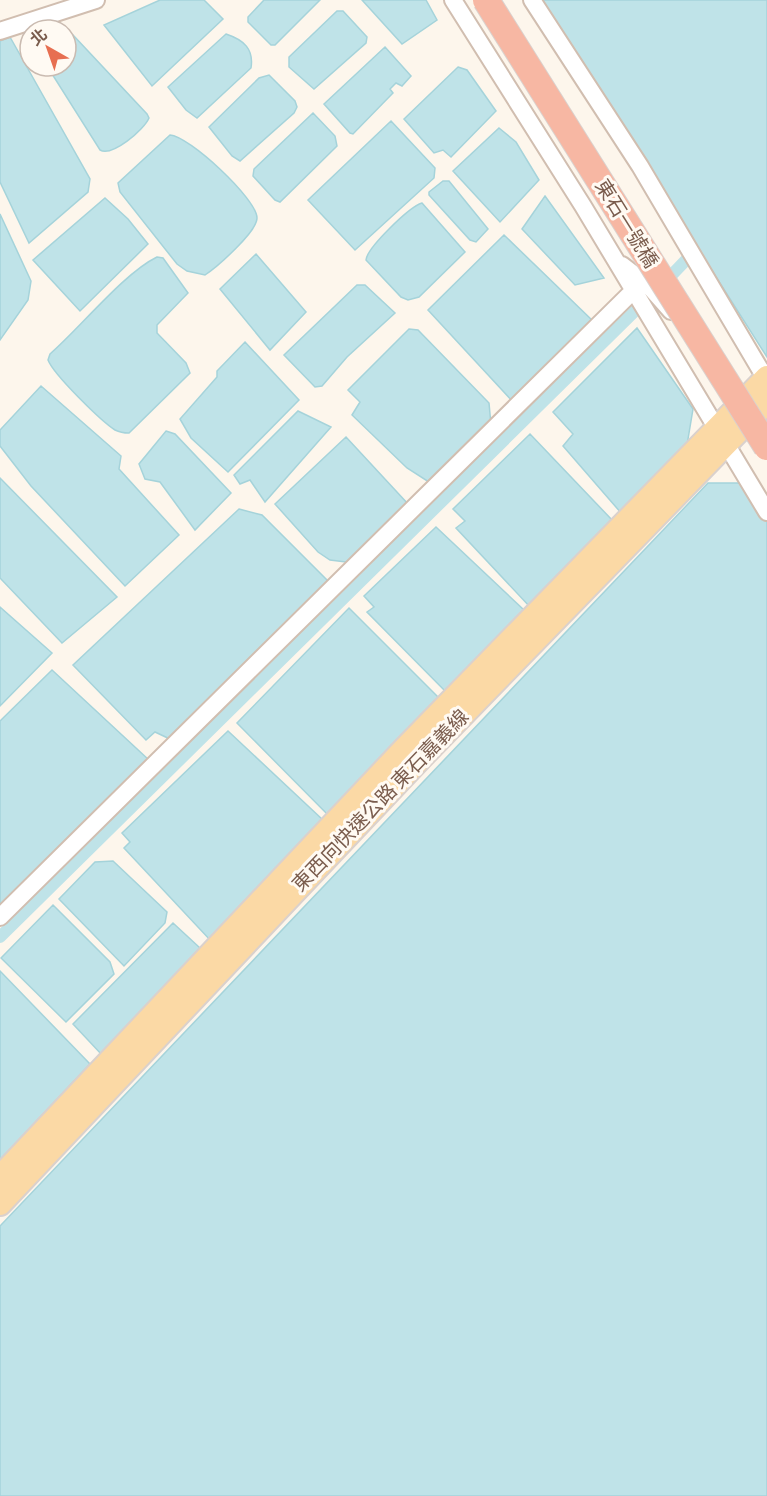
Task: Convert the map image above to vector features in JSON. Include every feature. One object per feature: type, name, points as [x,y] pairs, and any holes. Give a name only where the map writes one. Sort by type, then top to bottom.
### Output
[{"type":"highway","name":"東石一號橋","points":[[486,0],[767,447]]},
{"type":"highway","name":"東石一號橋","points":[[507,0],[757,410]]},
{"type":"main road","name":"東西向快速公路 東石嘉義線","points":[[0,1177],[404,749],[720,437],[757,410],[766,379]]},
{"type":"main road","name":"東西向快速公路 東石嘉義線","points":[[0,1204],[720,437]]},
{"type":"street","points":[[0,31],[96,0]]},
{"type":"street","points":[[453,0],[614,259],[767,512]]},
{"type":"street","points":[[532,0],[640,166],[766,379]]},
{"type":"street","points":[[614,259],[648,285],[757,410]]},
{"type":"street","points":[[0,917],[633,291]]},
{"type":"water","points":[[160,0],[204,0],[223,19],[152,86],[104,25]]},
{"type":"water","points":[[264,0],[320,0],[275,45],[271,45],[248,22],[248,17]]},
{"type":"water","points":[[362,0],[426,0],[437,20],[402,44]]},
{"type":"water","points":[[540,0],[767,0],[767,357]]},
{"type":"water","points":[[337,11],[343,11],[367,37],[366,43],[314,89],[289,67],[289,57]]},
{"type":"water","points":[[226,34],[243,42],[249,50],[251,68],[197,118],[186,110],[168,87]]},
{"type":"water","points":[[10,37],[18,51],[18,78],[33,78],[90,179],[88,192],[29,243],[0,182],[0,41]]},
{"type":"water","points":[[78,40],[149,118],[127,141],[112,150],[100,150],[55,78],[78,78]]},
{"type":"water","points":[[385,47],[411,76],[402,86],[396,83],[390,89],[393,93],[353,134],[350,133],[324,104]]},
{"type":"water","points":[[458,67],[467,70],[496,111],[451,157],[443,150],[434,153],[404,119]]},
{"type":"water","points":[[269,75],[295,101],[297,107],[294,113],[240,161],[232,156],[209,127],[259,78]]},
{"type":"water","points":[[313,113],[335,136],[337,146],[280,202],[275,200],[253,176],[254,169]]},
{"type":"water","points":[[391,121],[435,168],[434,178],[355,250],[308,200]]},
{"type":"water","points":[[499,128],[516,142],[539,180],[500,222],[453,171]]},
{"type":"water","points":[[170,135],[192,146],[221,170],[246,197],[257,218],[251,232],[244,240],[205,275],[187,271],[177,264],[120,192],[118,183]]},
{"type":"water","points":[[443,181],[449,181],[488,229],[476,242],[470,240],[429,195],[429,192]]},
{"type":"water","points":[[545,196],[604,278],[575,285],[522,229]]},
{"type":"water","points":[[105,198],[128,219],[148,244],[80,311],[33,260]]},
{"type":"water","points":[[422,203],[465,252],[419,297],[408,300],[401,297],[366,260],[373,247],[390,228]]},
{"type":"water","points":[[0,214],[31,281],[28,300],[0,340]]},
{"type":"water","points":[[504,235],[595,323],[514,403],[428,310]]},
{"type":"water","points":[[256,254],[306,312],[270,350],[220,289]]},
{"type":"water","points":[[157,257],[163,258],[188,293],[157,325],[157,333],[186,363],[190,373],[129,433],[122,432],[108,425],[89,408],[59,376],[48,360],[50,354],[117,288]]},
{"type":"water","points":[[357,285],[365,285],[395,313],[347,357],[322,386],[315,387],[284,355]]},
{"type":"water","points":[[637,328],[693,409],[686,451],[622,514],[563,446],[573,434],[553,412]]},
{"type":"water","points":[[409,329],[418,330],[489,403],[491,425],[432,484],[407,468],[352,415],[360,402],[348,390]]},
{"type":"water","points":[[245,342],[299,400],[228,472],[191,438],[180,419],[217,377],[217,371]]},
{"type":"water","points":[[41,386],[121,456],[119,469],[179,535],[125,586],[31,486],[0,446],[0,430]]},
{"type":"water","points":[[298,411],[331,427],[265,502],[250,480],[240,484],[234,475]]},
{"type":"water","points":[[166,431],[175,434],[231,493],[195,530],[160,482],[145,479],[139,464]]},
{"type":"water","points":[[530,434],[613,521],[530,607],[456,528],[465,521],[453,509]]},
{"type":"water","points":[[346,437],[409,505],[354,563],[330,560],[318,552],[275,504]]},
{"type":"water","points":[[0,478],[117,597],[62,643],[0,578]]},
{"type":"water","points":[[708,483],[747,483],[767,513],[767,1496],[0,1496],[0,1226]]},
{"type":"water","points":[[239,509],[262,515],[331,584],[172,740],[155,732],[146,740],[73,665]]},
{"type":"water","points":[[436,527],[524,610],[446,692],[367,612],[374,607],[364,596]]},
{"type":"water","points":[[0,607],[52,653],[0,706]]},
{"type":"water","points":[[349,608],[439,698],[330,817],[237,723]]},
{"type":"water","points":[[52,670],[150,761],[0,915],[0,721]]},
{"type":"water","points":[[228,731],[323,820],[211,941],[124,848],[130,842],[122,833]]},
{"type":"water","points":[[113,861],[167,912],[165,923],[124,966],[59,899],[95,862]]},
{"type":"water","points":[[53,905],[110,962],[114,974],[66,1022],[1,958]]},
{"type":"water","points":[[173,923],[200,948],[102,1055],[73,1024]]},
{"type":"water","points":[[0,971],[90,1064],[0,1160]]},
{"type":"waterway","points":[[663,284],[687,259]]},
{"type":"waterway","points":[[0,937],[636,310]]}]
